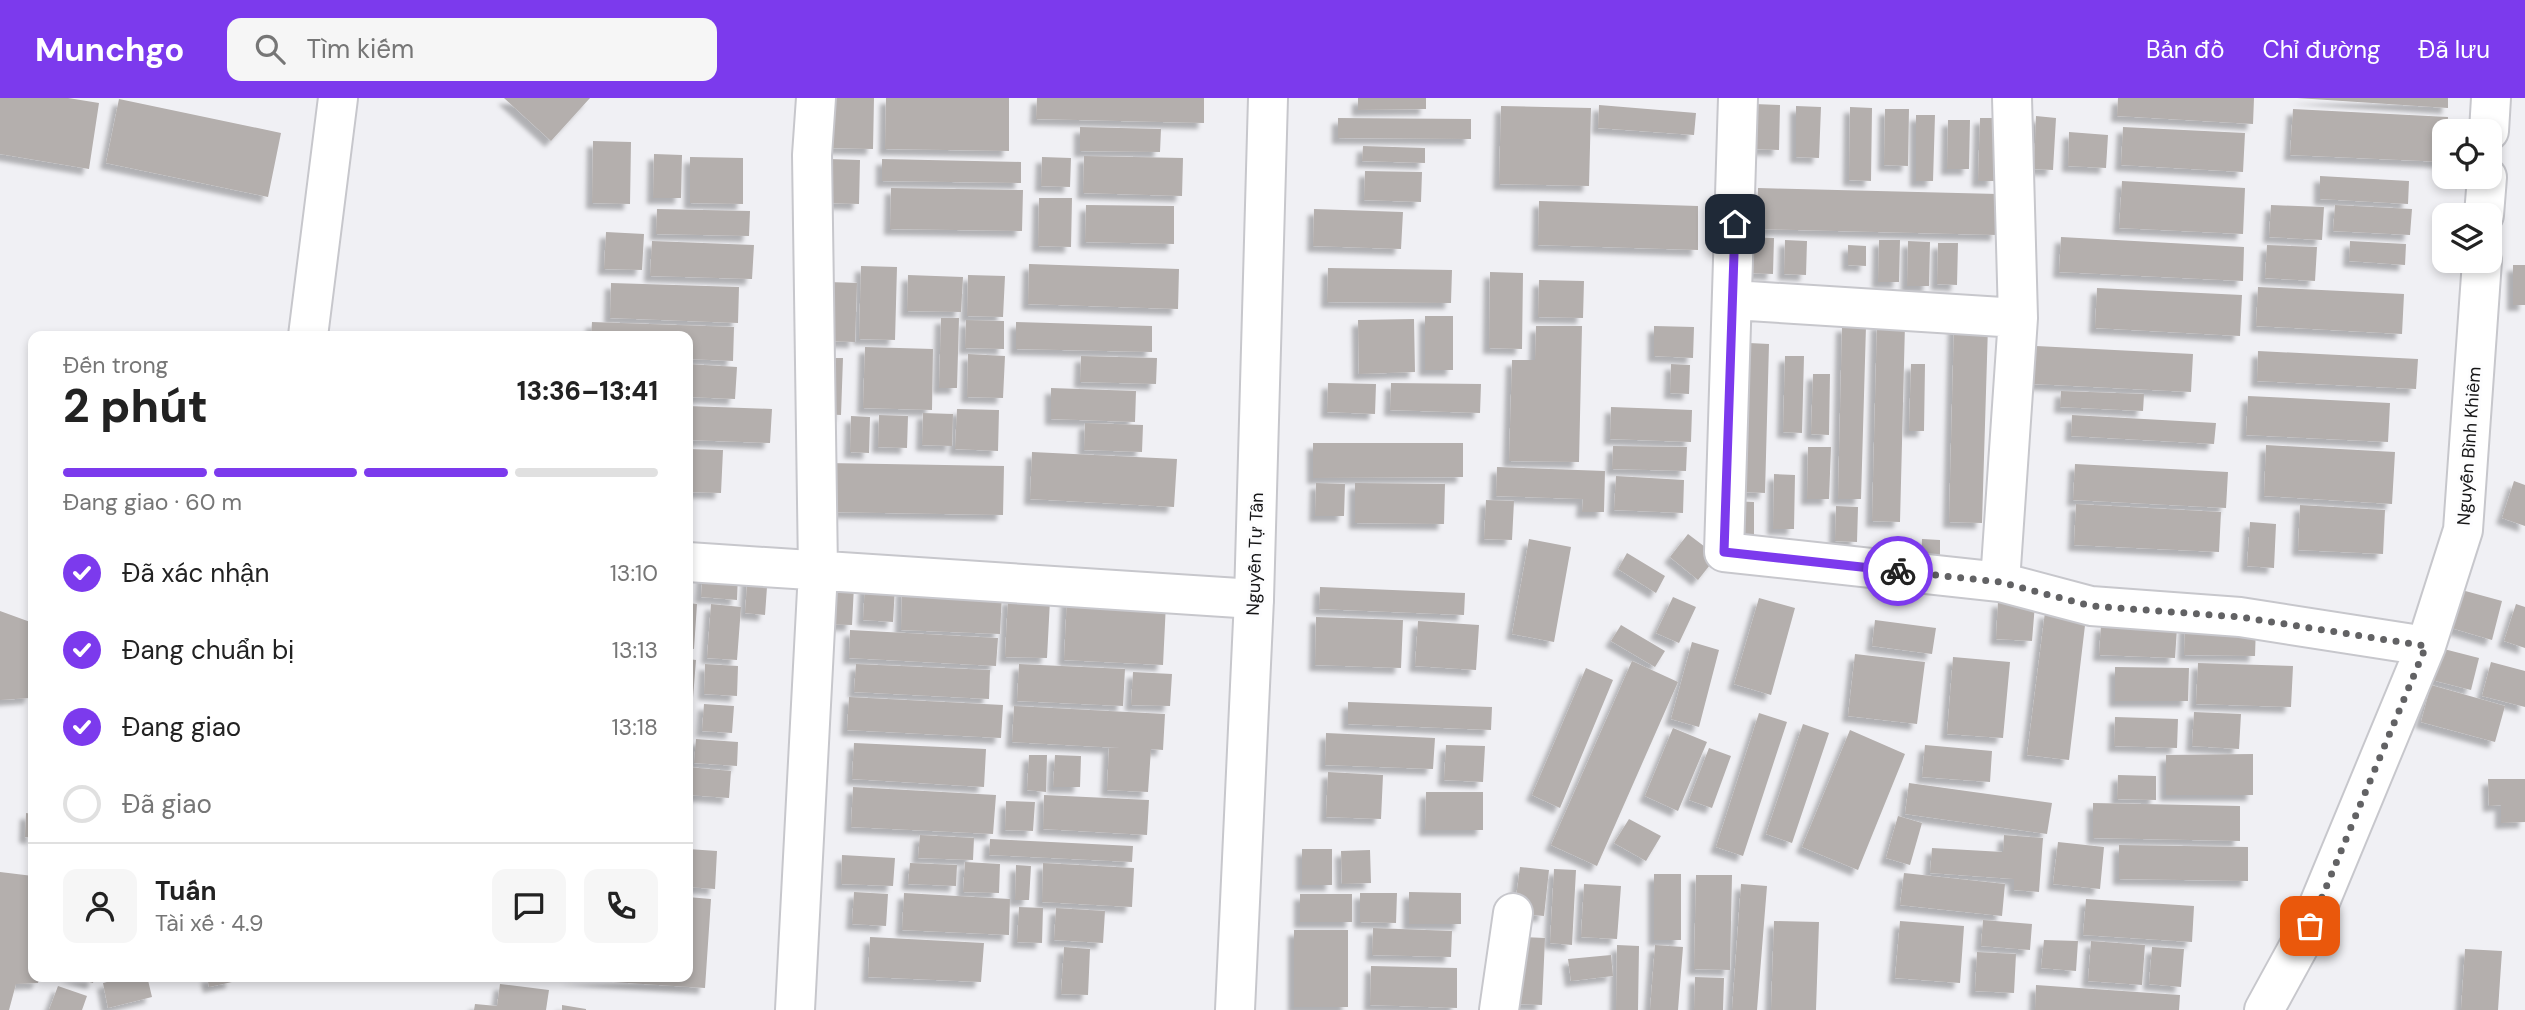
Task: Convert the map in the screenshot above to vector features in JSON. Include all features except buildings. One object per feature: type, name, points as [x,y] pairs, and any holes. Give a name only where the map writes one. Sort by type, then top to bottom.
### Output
[{"type":"street","points":[[309,331],[338,98]]},
{"type":"street","points":[[795,1010],[818,571],[812,155],[816,98]]},
{"type":"street","name":"Nguyễn Tự Tân","points":[[1235,1010],[1254,599],[1268,98]]},
{"type":"street","points":[[1738,98],[1724,552],[2000,582],[2091,606],[2240,617],[2426,646]]},
{"type":"street","points":[[2000,582],[2018,318],[2012,98]]},
{"type":"street","points":[[2490,119],[2491,98]]},
{"type":"street","name":"Nguyễn Bình Khiêm","points":[[2264,1010],[2310,926],[2426,646],[2463,530],[2481,273]]},
{"type":"street","points":[[1733,300],[2018,318]]},
{"type":"street","points":[[693,562],[1254,599]]},
{"type":"street","points":[[1499,1010],[1513,913]]},
{"type":"way so far","points":[[1898,571],[2000,582],[2091,606],[2240,617],[2426,646],[2310,926]]},
{"type":"route","points":[[1735,224],[1724,552],[1898,571]]}]
